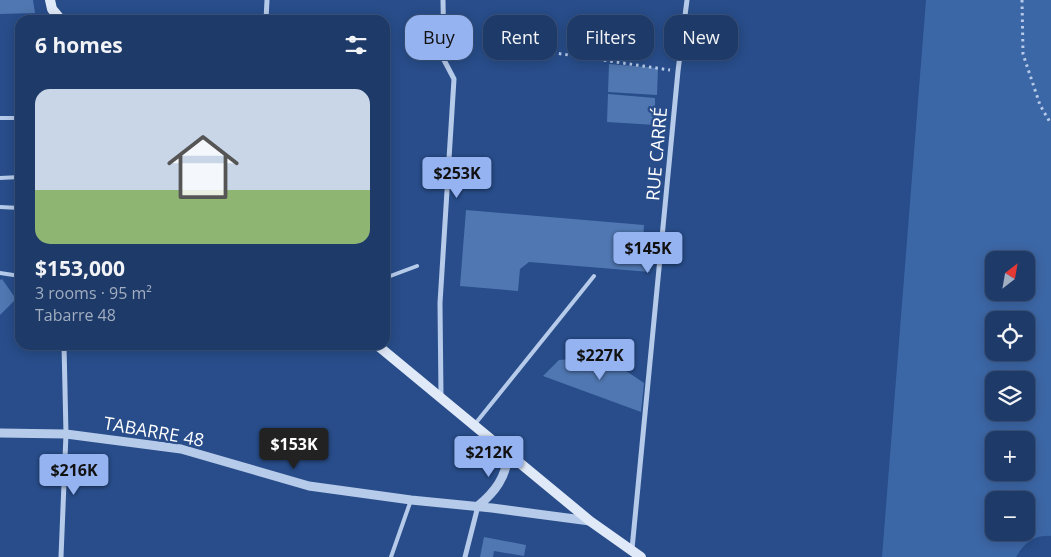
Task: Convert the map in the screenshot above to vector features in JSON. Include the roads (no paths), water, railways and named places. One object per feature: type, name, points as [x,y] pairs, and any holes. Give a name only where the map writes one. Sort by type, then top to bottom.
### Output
[{"type":"main road","points":[[383,350],[590,521],[641,557]]},
{"type":"street","points":[[266,15],[267,0]]},
{"type":"street","points":[[441,399],[440,303],[454,79],[444,60],[443,0]]},
{"type":"street","name":"RUE CARRÉ","points":[[632,550],[678,71],[687,0]]},
{"type":"street","points":[[61,557],[66,434],[64,350]]},
{"type":"street","name":"TABARRE 48","points":[[0,433],[66,434],[182,449],[309,486],[590,521]]},
{"type":"street","points":[[465,557],[478,506],[491,495],[501,481],[509,454]]},
{"type":"lane","points":[[0,118],[15,118]]},
{"type":"lane","points":[[0,178],[15,177]]},
{"type":"lane","points":[[0,207],[15,208]]},
{"type":"lane","points":[[390,276],[417,266]]},
{"type":"lane","points":[[0,273],[15,275]]},
{"type":"lane","points":[[473,426],[594,276]]},
{"type":"lane","points":[[391,557],[410,500]]}]
